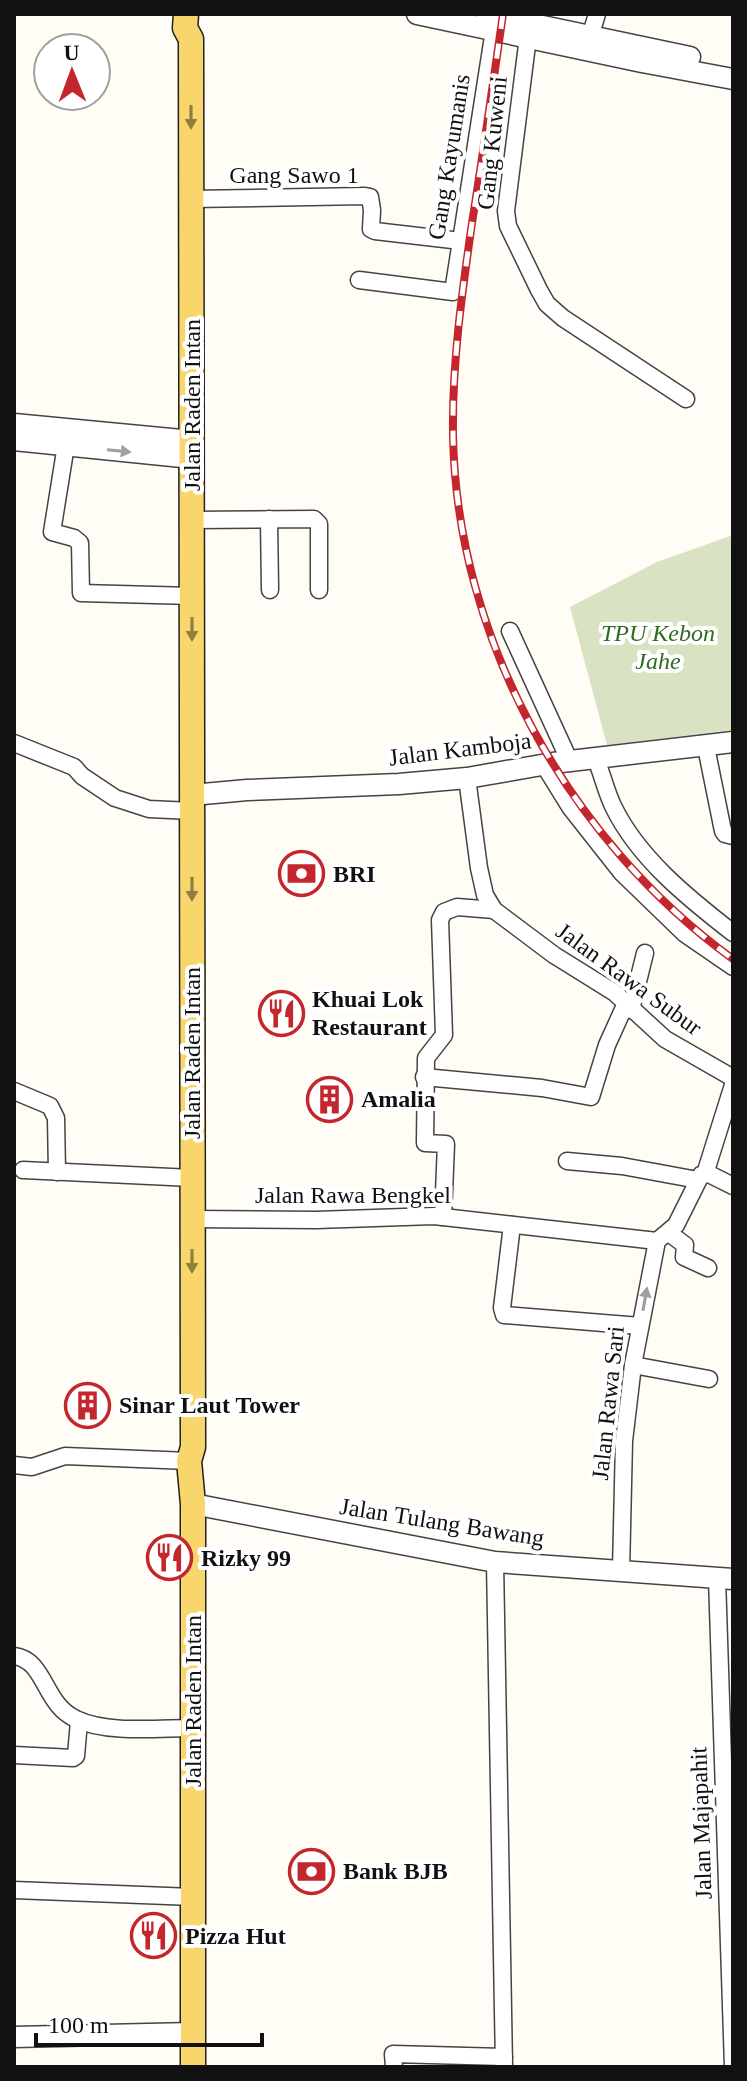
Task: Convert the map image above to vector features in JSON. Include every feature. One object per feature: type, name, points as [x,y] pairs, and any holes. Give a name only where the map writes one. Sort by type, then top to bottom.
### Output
[{"type":"main road","name":"Jalan Raden Intan","points":[[186,14],[185,28],[191,39],[193,1447],[189,1461],[193,1504],[193,2067]]},
{"type":"main road","name":"Jalan Raden Intan","points":[[191,39],[199,29],[200,14]]},
{"type":"street","points":[[417,14],[490,22],[528,37],[733,79]]},
{"type":"street","points":[[590,37],[597,14]]},
{"type":"street","name":"Gang Kayumanis","points":[[359,280],[453,292],[490,22]]},
{"type":"street","points":[[528,37],[590,37],[733,65]]},
{"type":"street","name":"Gang Kuweni","points":[[528,37],[506,211],[508,226],[547,304],[563,318],[686,399]]},
{"type":"street","name":"Gang Sawo 1","points":[[191,199],[365,196],[370,197],[372,204],[371,229],[375,231],[461,241]]},
{"type":"street","points":[[14,424],[192,449]]},
{"type":"street","points":[[14,440],[192,449]]},
{"type":"street","points":[[66,445],[52,532],[74,538],[80,543],[81,593],[192,596]]},
{"type":"street","points":[[269,519],[270,590]]},
{"type":"street","points":[[192,520],[314,519],[319,524],[319,590]]},
{"type":"street","points":[[510,631],[570,762]]},
{"type":"street","name":"Jalan Kamboja","points":[[192,803],[467,778],[544,765],[733,742]]},
{"type":"street","points":[[14,743],[74,767],[115,798],[149,809],[192,803]]},
{"type":"street","points":[[706,747],[723,831],[733,836]]},
{"type":"street","points":[[596,759],[614,807],[640,850],[700,908],[733,933]]},
{"type":"street","points":[[544,765],[570,807],[622,873],[685,934],[733,967]]},
{"type":"street","points":[[467,778],[479,868],[485,895],[494,910]]},
{"type":"street","points":[[443,1217],[446,1144],[425,1143],[424,1077],[426,1058],[444,1035],[441,916],[457,907],[494,910]]},
{"type":"street","name":"Jalan Rawa Subur","points":[[494,910],[629,1006],[665,1039],[733,1078]]},
{"type":"street","points":[[424,1077],[542,1088],[591,1097],[607,1045],[629,1006],[645,953]]},
{"type":"street","name":"Jalan Rawa Sari","points":[[621,1571],[624,1441],[640,1326],[663,1237],[676,1225],[702,1177],[733,1085]]},
{"type":"street","points":[[14,1091],[50,1106],[56,1118],[57,1172]]},
{"type":"street","points":[[567,1161],[702,1177],[733,1186]]},
{"type":"street","points":[[23,1170],[192,1178]]},
{"type":"street","name":"Jalan Rawa Bengkel","points":[[192,1219],[443,1217],[663,1237]]},
{"type":"street","points":[[512,1225],[502,1308],[504,1315],[640,1326]]},
{"type":"street","points":[[663,1237],[685,1245],[684,1257],[708,1268]]},
{"type":"street","points":[[633,1365],[709,1379]]},
{"type":"street","points":[[14,1465],[32,1467],[65,1456],[189,1461]]},
{"type":"street","name":"Jalan Tulang Bawang","points":[[193,1504],[495,1562],[725,1579]]},
{"type":"street","points":[[394,2067],[393,2054],[504,2062],[495,1562]]},
{"type":"street","name":"Jalan Majapahit","points":[[725,1579],[733,2067]]},
{"type":"street","points":[[14,1656],[27,1658],[34,1664],[56,1704],[79,1721],[103,1727],[193,1728]]},
{"type":"street","points":[[14,1755],[73,1758],[76,1756],[79,1721]]},
{"type":"street","points":[[14,1890],[193,1897]]},
{"type":"street","points":[[14,2037],[193,2033]]},
{"type":"green space","name":"TPU Kebon Jahe","points":[[733,535],[733,730],[607,745],[570,607],[657,562]]},
{"type":"railway","points":[[503,14],[458,328],[454,381],[453,434],[459,511],[475,586],[500,659],[533,729],[573,795],[620,856],[674,911],[733,959]]},
{"type":"place","name":"BRI","points":[[302,874]]},
{"type":"place","name":"Khuai Lok Restaurant","points":[[281,1013]]},
{"type":"place","name":"Amalia","points":[[330,1099]]},
{"type":"place","name":"Sinar Laut Tower","points":[[88,1405]]},
{"type":"place","name":"Rizky 99","points":[[170,1558]]},
{"type":"place","name":"Bank BJB","points":[[312,1871]]},
{"type":"place","name":"Pizza Hut","points":[[154,1936]]}]
